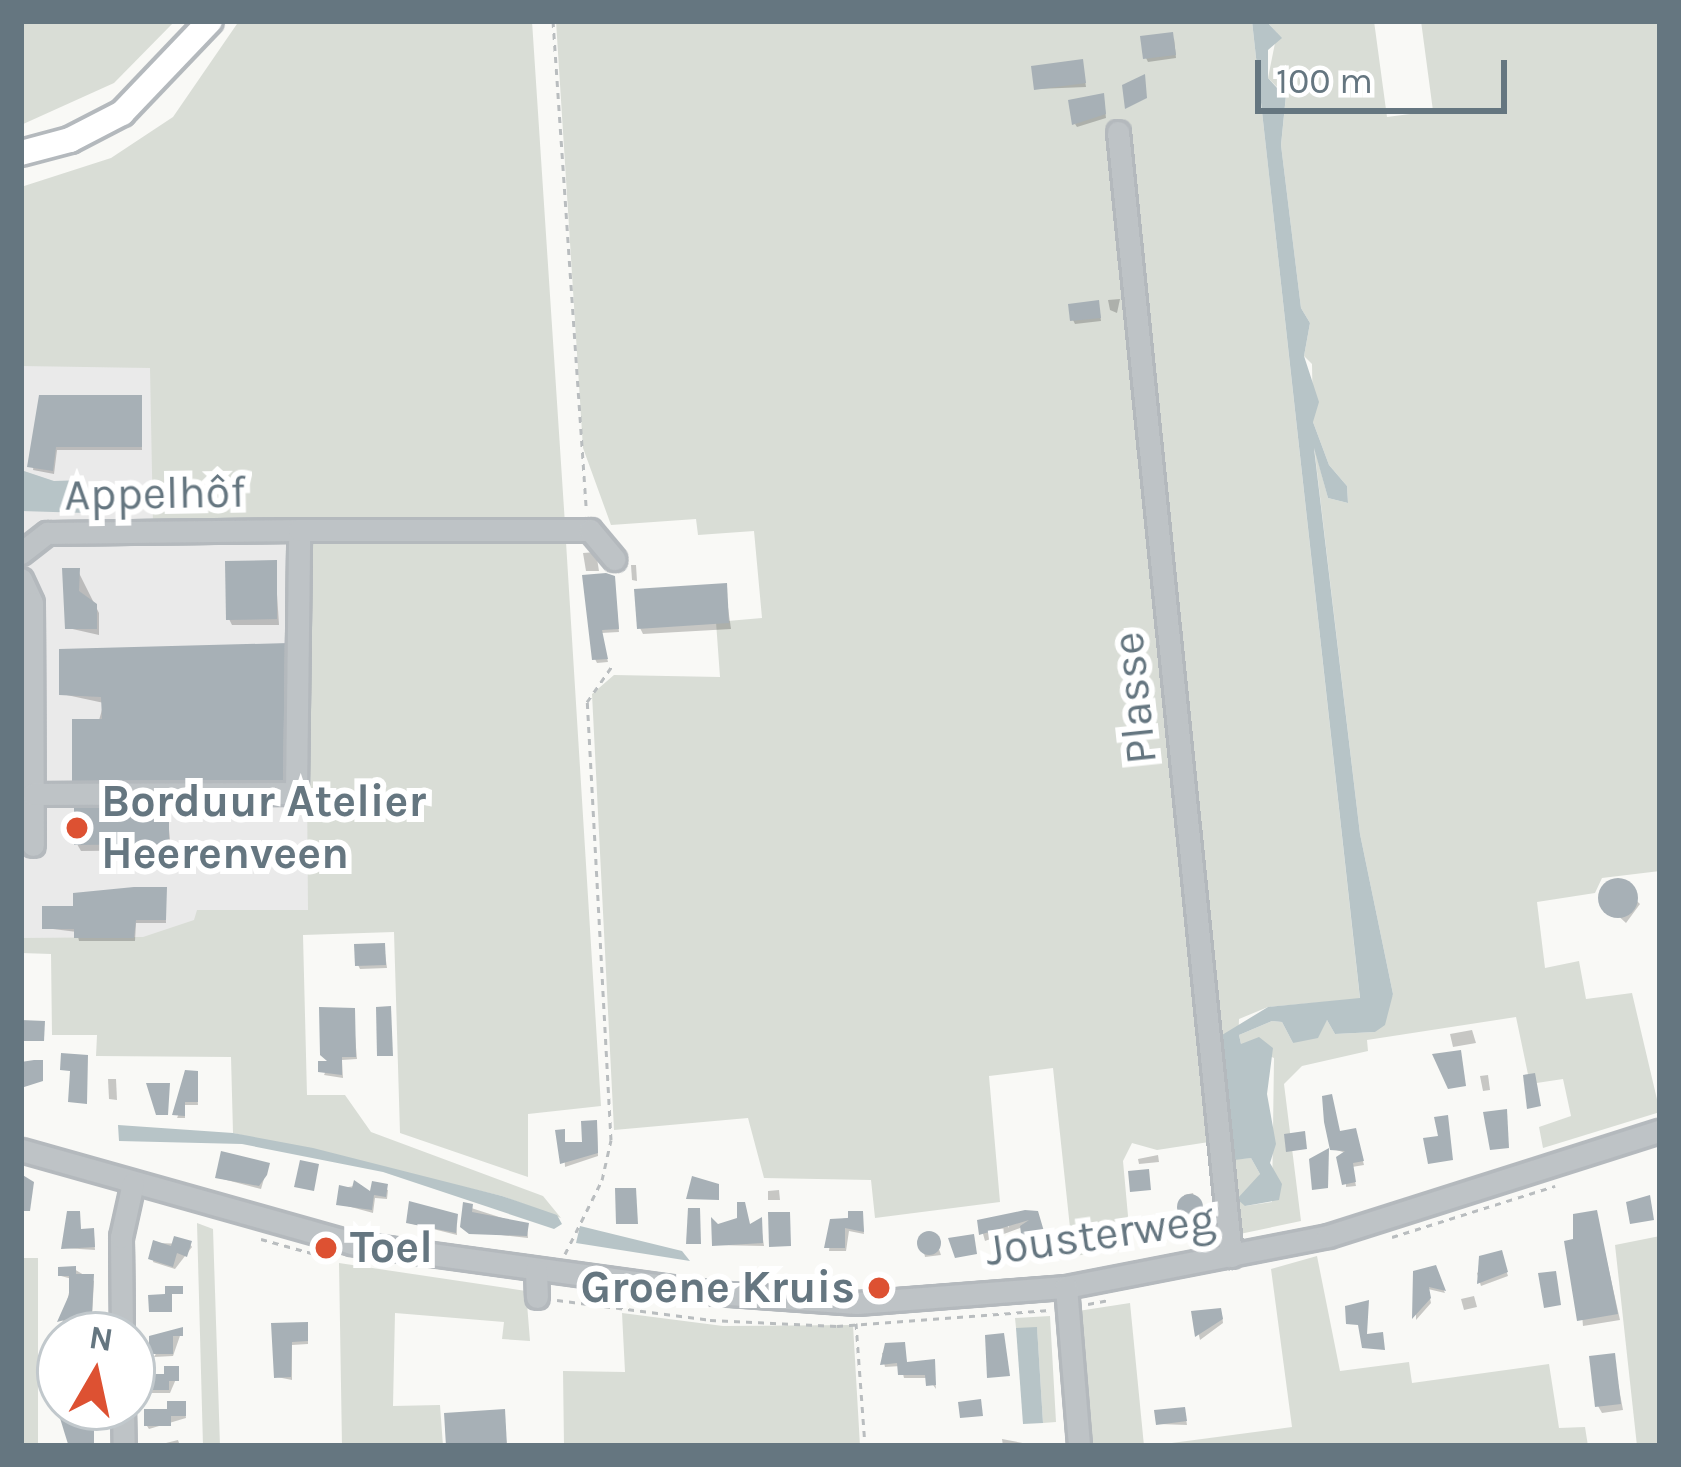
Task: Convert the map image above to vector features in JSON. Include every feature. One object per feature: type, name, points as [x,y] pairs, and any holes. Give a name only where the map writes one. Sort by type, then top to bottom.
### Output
[{"type":"main road","points":[[21,153],[70,140],[122,113],[210,21]]},
{"type":"street","name":"Plasse","points":[[1118,132],[1231,1256]]},
{"type":"street","points":[[33,794],[296,793],[299,530]]},
{"type":"street","name":"Appelhôf","points":[[21,553],[46,533],[590,530]]},
{"type":"street","points":[[590,530],[614,559]]},
{"type":"street","points":[[21,579],[32,604],[33,845]]},
{"type":"street","name":"Jousterweg","points":[[21,1150],[351,1244],[560,1273],[856,1303],[1066,1287],[1231,1256],[1396,1217],[1660,1131]]},
{"type":"street","points":[[122,1311],[121,1237],[133,1183]]},
{"type":"street","points":[[536,1270],[537,1297]]},
{"type":"street","points":[[1066,1287],[1079,1446]]},
{"type":"path","points":[[553,21],[590,530]]},
{"type":"path","points":[[560,1273],[602,1180],[611,1140],[587,702],[591,686],[612,667]]},
{"type":"path","points":[[537,1297],[710,1320],[837,1326]]},
{"type":"path","points":[[856,1303],[865,1446]]},
{"type":"shaded area","points":[[21,21],[175,21],[114,83],[21,125]]},
{"type":"shaded area","points":[[239,21],[532,21],[565,524],[153,524],[150,368],[21,366],[21,187],[111,158],[173,117]]},
{"type":"shaded area","points":[[556,21],[1252,21],[1360,999],[1268,1007],[1239,1019],[1234,1159],[1251,1158],[1260,1174],[1245,1206],[1272,1202],[1274,1058],[1241,1044],[1239,1035],[1272,1021],[1282,1022],[1293,1043],[1327,1020],[1335,1034],[1375,1032],[1393,994],[1360,834],[1314,446],[1328,498],[1348,503],[1347,486],[1329,465],[1313,422],[1312,364],[1304,356],[1310,323],[1301,308],[1281,145],[1287,86],[1279,89],[1268,78],[1277,33],[1266,21],[1374,21],[1387,117],[1433,111],[1421,21],[1660,21],[1660,871],[1602,878],[1595,893],[1537,902],[1545,968],[1579,961],[1586,999],[1632,993],[1660,1112],[1543,1148],[1539,1127],[1571,1116],[1563,1079],[1530,1084],[1516,1017],[1367,1040],[1368,1051],[1302,1066],[1284,1084],[1301,1221],[1235,1235],[1108,132],[1209,1142],[1157,1150],[1132,1143],[1123,1161],[1131,1249],[1073,1256],[1053,1068],[989,1076],[1000,1202],[875,1218],[871,1180],[764,1178],[748,1118],[614,1130],[592,694],[614,675],[720,677],[716,622],[762,618],[754,531],[698,535],[696,519],[611,525],[583,448]]},
{"type":"shaded area","points":[[1252,21],[1266,21],[1282,38],[1268,50],[1268,78],[1278,89],[1287,85],[1281,145],[1301,308],[1310,323],[1304,356],[1319,402],[1313,422],[1329,465],[1347,486],[1348,503],[1328,498],[1314,448],[1360,834],[1393,994],[1385,1025],[1375,1032],[1335,1034],[1327,1020],[1318,1038],[1293,1043],[1282,1022],[1272,1021],[1239,1035],[1241,1044],[1259,1037],[1273,1048],[1267,1094],[1276,1144],[1270,1163],[1282,1184],[1279,1200],[1245,1206],[1237,1199],[1260,1174],[1251,1158],[1234,1160],[1222,1035],[1268,1007],[1360,998]]},
{"type":"shaded area","points":[[21,358],[157,360],[320,517],[328,926],[21,952]]},
{"type":"shaded area","points":[[21,470],[54,481],[85,480],[86,513],[21,511]]},
{"type":"shaded area","points":[[305,541],[566,542],[601,1106],[528,1114],[528,1177],[400,1133],[394,932],[303,935],[307,1095],[345,1095],[371,1132],[543,1196],[561,1218],[502,1196],[233,1133],[231,1057],[96,1056],[97,1035],[52,1035],[51,954],[21,953],[21,938],[143,937],[194,920],[197,910],[308,910]]},
{"type":"shaded area","points":[[118,1125],[233,1133],[313,1148],[502,1196],[557,1215],[562,1224],[554,1229],[383,1172],[242,1144],[119,1141]]},
{"type":"shaded area","points":[[197,1223],[213,1229],[220,1446],[203,1446]]},
{"type":"shaded area","points":[[580,1226],[682,1251],[690,1261],[576,1243]]},
{"type":"shaded area","points":[[1660,1236],[1660,1446],[1637,1446],[1615,1245]]},
{"type":"shaded area","points":[[1317,1256],[1340,1371],[1409,1362],[1412,1383],[1549,1364],[1559,1428],[1585,1427],[1588,1446],[1149,1446],[1292,1427],[1271,1269]]},
{"type":"shaded area","points":[[21,1258],[38,1258],[38,1446],[21,1446]]},
{"type":"shaded area","points":[[339,1263],[526,1291],[530,1341],[502,1339],[504,1322],[395,1313],[393,1406],[440,1405],[443,1446],[342,1446]]},
{"type":"shaded area","points":[[1130,1303],[1144,1446],[1087,1446],[1078,1311]]},
{"type":"shaded area","points":[[622,1313],[723,1326],[853,1325],[860,1446],[564,1446],[563,1371],[625,1372]]},
{"type":"shaded area","points":[[1050,1316],[1056,1422],[1043,1423],[1037,1328],[1016,1328],[1015,1318]]},
{"type":"shaded area","points":[[1037,1327],[1043,1423],[1023,1424],[1016,1328]]},
{"type":"building","points":[[1173,32],[1176,55],[1143,59],[1140,36]]},
{"type":"building","points":[[1083,59],[1086,83],[1034,90],[1031,66]]},
{"type":"building","points":[[1145,74],[1147,98],[1125,109],[1122,85]]},
{"type":"building","points":[[1104,93],[1106,114],[1072,125],[1068,100]]},
{"type":"building","points":[[1099,300],[1101,318],[1070,321],[1068,304]]},
{"type":"building","points":[[39,395],[142,395],[142,447],[56,447],[53,471],[27,467]]},
{"type":"building","points":[[277,560],[277,619],[226,620],[225,561]]},
{"type":"building","points":[[62,568],[80,568],[79,591],[97,604],[97,629],[65,629]]},
{"type":"building","points":[[582,575],[615,576],[619,629],[602,630],[608,659],[592,660]]},
{"type":"building","points":[[727,583],[729,623],[637,629],[634,589]]},
{"type":"building","points":[[289,643],[290,782],[72,783],[72,719],[102,719],[101,697],[59,695],[59,649]]},
{"type":"building","points":[[169,806],[169,844],[74,845],[74,807]]},
{"type":"building","points":[[1618,878],[1632,884],[1638,898],[1632,912],[1618,918],[1604,912],[1598,898],[1604,884]]},
{"type":"building","points":[[167,887],[166,920],[136,920],[134,938],[74,938],[74,929],[42,929],[42,906],[73,906],[73,893]]},
{"type":"building","points":[[385,943],[386,965],[355,966],[354,944]]},
{"type":"building","points":[[391,1006],[393,1056],[377,1056],[376,1007]]},
{"type":"building","points":[[319,1007],[355,1008],[356,1057],[342,1057],[342,1075],[318,1072],[318,1061],[327,1061],[320,1055]]},
{"type":"building","points":[[21,1020],[45,1021],[44,1041],[21,1041]]},
{"type":"building","points":[[1461,1050],[1466,1086],[1448,1089],[1432,1054]]},
{"type":"building","points":[[61,1053],[88,1055],[87,1104],[68,1102],[70,1071],[60,1070]]},
{"type":"building","points":[[43,1060],[43,1081],[21,1088],[21,1062]]},
{"type":"building","points":[[185,1070],[198,1071],[198,1102],[185,1102],[185,1116],[172,1115]]},
{"type":"building","points":[[1535,1073],[1541,1106],[1527,1109],[1523,1075]]},
{"type":"building","points":[[146,1083],[170,1083],[168,1115],[156,1115]]},
{"type":"building","points":[[1332,1094],[1340,1131],[1356,1128],[1364,1161],[1353,1163],[1356,1182],[1342,1185],[1336,1157],[1345,1151],[1330,1150],[1324,1122],[1322,1096]]},
{"type":"building","points":[[1507,1109],[1509,1148],[1490,1150],[1483,1112]]},
{"type":"building","points":[[1448,1115],[1453,1160],[1428,1164],[1423,1138],[1438,1136],[1434,1117]]},
{"type":"building","points":[[597,1120],[598,1153],[560,1164],[555,1130],[565,1129],[565,1142],[582,1142],[581,1121]]},
{"type":"building","points":[[1305,1131],[1307,1149],[1286,1152],[1284,1134]]},
{"type":"building","points":[[1329,1148],[1328,1188],[1312,1190],[1309,1159]]},
{"type":"building","points":[[221,1151],[270,1163],[267,1175],[259,1186],[215,1178]]},
{"type":"building","points":[[300,1160],[319,1164],[314,1191],[294,1187]]},
{"type":"building","points":[[1149,1169],[1151,1190],[1130,1192],[1128,1171]]},
{"type":"building","points":[[21,1174],[34,1182],[30,1211],[21,1211]]},
{"type":"building","points":[[692,1176],[719,1184],[719,1200],[686,1199]]},
{"type":"building","points":[[354,1180],[370,1191],[372,1181],[388,1184],[386,1197],[374,1195],[372,1210],[336,1205],[339,1185],[352,1188]]},
{"type":"building","points":[[615,1188],[636,1188],[638,1224],[616,1224]]},
{"type":"building","points":[[1190,1194],[1203,1207],[1190,1220],[1177,1207]]},
{"type":"building","points":[[1650,1195],[1654,1220],[1630,1224],[1626,1202]]},
{"type":"building","points":[[409,1201],[458,1214],[456,1233],[406,1223]]},
{"type":"building","points":[[463,1202],[473,1204],[472,1212],[529,1223],[527,1236],[469,1234],[460,1227]]},
{"type":"building","points":[[737,1202],[745,1202],[750,1224],[762,1217],[763,1243],[712,1246],[711,1217],[718,1224],[737,1218]]},
{"type":"building","points":[[688,1208],[700,1208],[701,1244],[686,1244]]},
{"type":"building","points":[[1597,1210],[1618,1314],[1577,1321],[1564,1241],[1573,1239],[1573,1214]]},
{"type":"building","points":[[67,1211],[80,1211],[81,1229],[94,1228],[95,1247],[61,1249]]},
{"type":"building","points":[[848,1211],[863,1211],[864,1232],[845,1228],[845,1248],[824,1248],[830,1219],[848,1218]]},
{"type":"building","points":[[1038,1211],[1048,1245],[1023,1248],[1020,1226],[1029,1220],[979,1235],[977,1220]]},
{"type":"building","points":[[768,1212],[790,1212],[791,1246],[769,1247]]},
{"type":"building","points":[[929,1231],[941,1243],[929,1255],[917,1243]]},
{"type":"building","points":[[974,1234],[977,1254],[955,1258],[948,1238]]},
{"type":"building","points":[[174,1236],[192,1241],[187,1257],[177,1253],[173,1267],[148,1259],[153,1240],[171,1246]]},
{"type":"building","points":[[1502,1250],[1508,1272],[1477,1284],[1479,1256]]},
{"type":"building","points":[[1436,1265],[1446,1291],[1429,1287],[1431,1298],[1412,1319],[1413,1271]]},
{"type":"building","points":[[76,1266],[76,1274],[94,1274],[92,1311],[62,1311],[69,1295],[69,1276],[58,1276],[58,1267]]},
{"type":"building","points":[[1556,1271],[1561,1305],[1544,1308],[1538,1273]]},
{"type":"building","points":[[165,1286],[183,1286],[183,1294],[172,1294],[172,1312],[149,1311],[148,1295],[165,1294]]},
{"type":"building","points":[[1369,1300],[1367,1334],[1383,1332],[1385,1350],[1362,1348],[1358,1325],[1346,1324],[1345,1306]]},
{"type":"building","points":[[1221,1308],[1223,1319],[1195,1337],[1191,1311]]},
{"type":"building","points":[[308,1322],[308,1341],[292,1342],[291,1377],[274,1378],[271,1323]]},
{"type":"building","points":[[183,1327],[183,1336],[173,1336],[173,1354],[156,1354],[156,1334]]},
{"type":"building","points":[[1004,1333],[1010,1376],[987,1378],[985,1335]]},
{"type":"building","points":[[905,1342],[907,1362],[935,1359],[936,1385],[926,1386],[925,1375],[898,1375],[897,1363],[880,1365],[885,1343]]},
{"type":"building","points":[[1615,1353],[1621,1404],[1595,1407],[1589,1356]]},
{"type":"building","points":[[164,1366],[179,1366],[179,1381],[169,1381],[169,1390],[156,1390],[156,1374],[164,1374]]},
{"type":"building","points":[[981,1399],[983,1416],[960,1418],[958,1402]]},
{"type":"building","points":[[167,1401],[186,1401],[186,1416],[171,1416],[171,1426],[156,1426],[156,1409],[167,1409]]},
{"type":"building","points":[[1185,1407],[1187,1421],[1156,1425],[1154,1410]]},
{"type":"building","points":[[505,1409],[507,1446],[446,1446],[444,1413]]},
{"type":"building","points":[[64,1431],[94,1431],[94,1444],[68,1444]]},
{"type":"place","name":"Borduur Atelier Heerenveen","points":[[77,828]]},
{"type":"place","name":"Toel","points":[[326,1248]]},
{"type":"place","name":"Groene Kruis","points":[[879,1288]]}]
